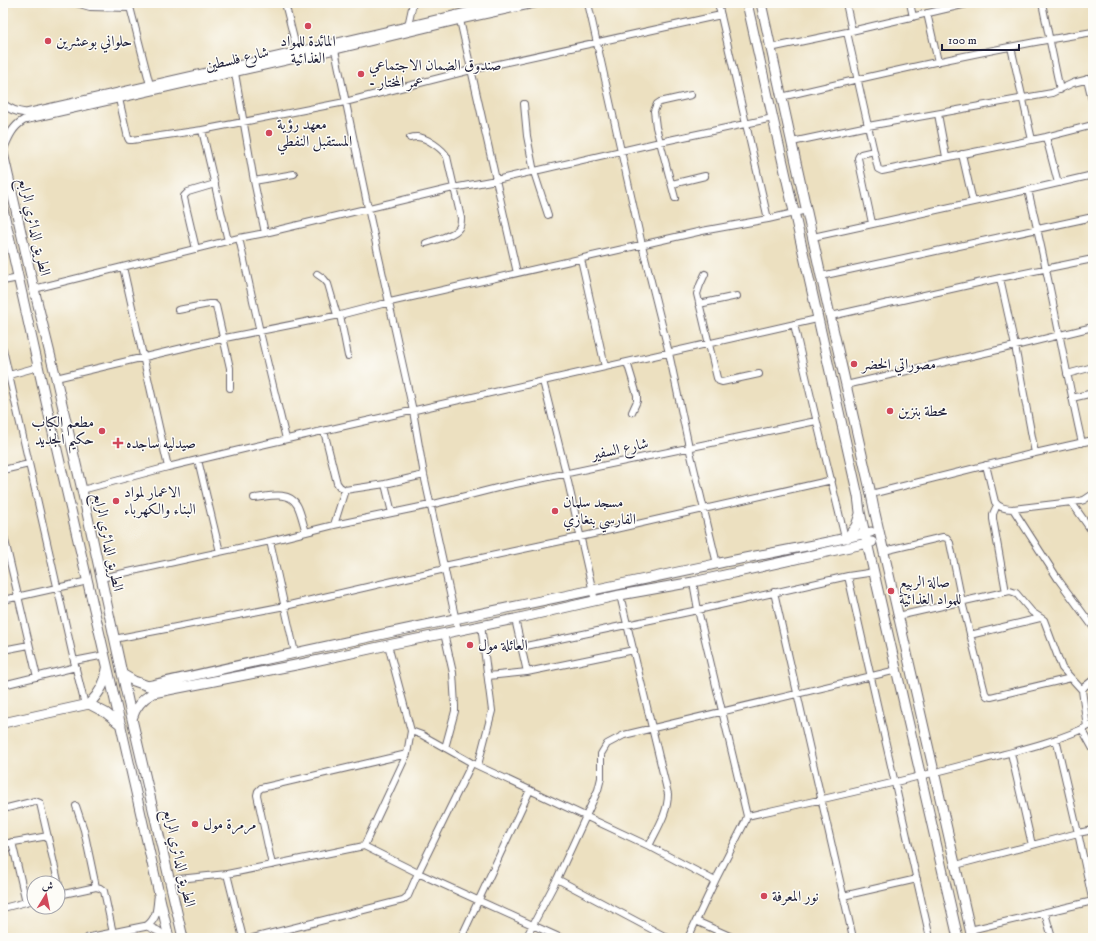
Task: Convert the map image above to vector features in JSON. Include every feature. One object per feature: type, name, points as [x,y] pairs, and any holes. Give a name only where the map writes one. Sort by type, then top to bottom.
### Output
[{"type":"main road","points":[[747,3],[858,496],[860,512],[958,938]]},
{"type":"main road","points":[[761,3],[878,530],[971,934]]},
{"type":"main road","name":"الطريق الدائري الرابع","points":[[3,153],[82,490],[132,719],[183,938]]},
{"type":"main road","name":"الطريق الدائري الرابع","points":[[3,209],[45,400],[158,887],[168,938]]},
{"type":"main road","points":[[45,400],[53,400],[60,395]]},
{"type":"main road","points":[[51,424],[58,420],[66,421]]},
{"type":"main road","points":[[848,541],[856,526],[860,512]]},
{"type":"main road","points":[[132,719],[139,704],[153,693],[301,664],[515,619],[620,595],[692,582],[767,565],[848,541],[865,533],[878,530]]},
{"type":"main road","points":[[122,674],[134,682],[148,686],[383,634],[765,554],[848,541],[868,543],[881,540]]},
{"type":"main road","points":[[848,541],[871,556]]},
{"type":"main road","points":[[765,554],[767,565]]},
{"type":"main road","points":[[538,602],[541,613]]},
{"type":"main road","points":[[3,723],[87,704],[99,692],[105,679],[107,665]]},
{"type":"main road","points":[[87,704],[106,713],[121,725]]},
{"type":"street","points":[[76,3],[90,7],[130,6],[150,85]]},
{"type":"street","points":[[285,3],[297,51]]},
{"type":"street","points":[[408,26],[413,3]]},
{"type":"street","name":"شارع فلسطين","points":[[3,150],[17,124],[24,120],[335,50],[361,40],[408,26],[505,3]]},
{"type":"street","name":"شارع فلسطين","points":[[3,104],[9,109],[26,113],[297,51],[361,40],[539,3]]},
{"type":"street","points":[[588,3],[716,564]]},
{"type":"street","points":[[718,3],[768,219]]},
{"type":"street","points":[[846,3],[858,79],[868,126],[878,169],[882,171],[1046,137],[1093,125]]},
{"type":"street","points":[[910,3],[913,17]]},
{"type":"street","points":[[770,48],[850,32],[971,3]]},
{"type":"street","points":[[1042,3],[1060,90]]},
{"type":"street","points":[[927,13],[938,62]]},
{"type":"street","points":[[119,99],[128,138],[129,140],[132,140],[202,130],[345,102],[471,70],[721,15]]},
{"type":"street","points":[[460,20],[517,273]]},
{"type":"street","points":[[781,97],[938,62],[1050,39],[1093,32]]},
{"type":"street","points":[[1011,47],[1032,140]]},
{"type":"street","points":[[335,50],[368,208],[390,302],[413,411],[430,504],[458,630]]},
{"type":"street","points":[[235,73],[264,234]]},
{"type":"street","points":[[792,142],[868,126],[1052,93],[1073,83],[1090,78],[1093,104]]},
{"type":"street","points":[[675,198],[660,142],[654,111],[657,104],[660,102],[691,95]]},
{"type":"street","points":[[524,104],[527,136],[534,172],[548,215]]},
{"type":"street","points":[[938,114],[946,157]]},
{"type":"street","points":[[34,288],[453,188],[534,172],[660,142],[773,118]]},
{"type":"street","points":[[202,130],[228,241]]},
{"type":"street","points":[[1046,137],[1058,183]]},
{"type":"street","points":[[410,138],[422,138],[445,152],[461,218],[460,228],[454,232],[426,243]]},
{"type":"street","points":[[872,224],[858,158],[861,154],[874,151]]},
{"type":"street","points":[[962,154],[973,202]]},
{"type":"street","points":[[254,181],[294,174]]},
{"type":"street","points":[[813,237],[1093,175]]},
{"type":"street","points":[[672,184],[705,176]]},
{"type":"street","points":[[196,249],[184,196],[188,192],[215,184]]},
{"type":"street","points":[[1028,190],[1038,229],[1082,443]]},
{"type":"street","points":[[56,378],[224,338],[260,332],[338,315],[702,231],[807,210]]},
{"type":"street","points":[[821,276],[1093,217]]},
{"type":"street","points":[[239,238],[286,439]]},
{"type":"street","points":[[581,259],[605,367]]},
{"type":"street","points":[[830,316],[1093,259]]},
{"type":"street","points":[[123,267],[168,467]]},
{"type":"street","points":[[317,274],[328,284],[338,315],[348,356]]},
{"type":"street","points":[[705,274],[697,294],[717,378],[719,381],[726,381],[759,374]]},
{"type":"street","points":[[3,282],[19,278]]},
{"type":"street","points":[[1000,278],[1015,346],[1035,453]]},
{"type":"street","points":[[699,304],[737,296]]},
{"type":"street","points":[[178,310],[209,304],[214,304],[216,306],[230,368],[230,388]]},
{"type":"street","points":[[82,490],[168,467],[286,439],[627,362],[669,354],[817,319]]},
{"type":"street","points":[[794,324],[816,422],[848,541]]},
{"type":"street","points":[[846,385],[1093,327]]},
{"type":"street","points":[[3,349],[57,588],[75,664],[87,704]]},
{"type":"street","points":[[627,362],[637,395],[637,401],[632,412]]},
{"type":"street","points":[[9,375],[38,367]]},
{"type":"street","points":[[1067,374],[1093,368]]},
{"type":"street","points":[[543,382],[566,473],[595,601]]},
{"type":"street","points":[[3,385],[11,383]]},
{"type":"street","points":[[1072,398],[1093,393]]},
{"type":"street","name":"شارع السفير","points":[[101,578],[270,541],[501,487],[816,422]]},
{"type":"street","points":[[324,431],[337,483],[345,490],[385,484],[424,475]]},
{"type":"street","points":[[871,494],[1093,440]]},
{"type":"street","points":[[198,460],[220,552]]},
{"type":"street","points":[[3,470],[29,464]]},
{"type":"street","points":[[986,465],[996,505],[993,519],[1006,592]]},
{"type":"street","points":[[114,639],[199,624],[285,606],[444,567],[832,480]]},
{"type":"street","points":[[385,484],[392,513]]},
{"type":"street","points":[[334,525],[345,490]]},
{"type":"street","points":[[996,505],[1013,509],[1072,503],[1084,500],[1093,494]]},
{"type":"street","points":[[254,498],[283,495],[291,499],[298,505],[306,532]]},
{"type":"street","points":[[1072,503],[1093,533]]},
{"type":"street","points":[[1013,509],[1058,579],[1093,627]]},
{"type":"street","points":[[3,532],[37,677]]},
{"type":"street","points":[[884,551],[943,537],[947,538],[950,543],[962,602],[984,693],[987,696],[996,696],[1071,678]]},
{"type":"street","points":[[270,541],[295,654]]},
{"type":"street","points":[[3,563],[10,562]]},
{"type":"street","points":[[521,647],[698,610],[848,576],[874,572]]},
{"type":"street","points":[[848,576],[930,938]]},
{"type":"street","points":[[3,600],[88,581]]},
{"type":"street","points":[[688,938],[747,816],[692,582]]},
{"type":"street","points":[[774,592],[853,938]]},
{"type":"street","points":[[898,616],[1006,592],[1016,593],[1032,612],[1044,620],[1062,668],[1082,690],[1087,727],[1093,749]]},
{"type":"street","points":[[620,595],[668,794],[666,810],[649,846]]},
{"type":"street","points":[[970,635],[1040,618]]},
{"type":"street","points":[[515,619],[527,672]]},
{"type":"street","points":[[253,938],[403,900],[408,896],[418,873],[475,764],[492,711],[481,626]]},
{"type":"street","points":[[444,633],[453,673],[455,706],[445,748]]},
{"type":"street","points":[[3,650],[29,645]]},
{"type":"street","points":[[364,846],[407,754],[410,731],[388,645]]},
{"type":"street","points":[[488,676],[527,672],[634,650]]},
{"type":"street","points":[[3,685],[37,677],[105,655]]},
{"type":"street","points":[[526,938],[557,879],[600,784],[601,754],[607,744],[624,735],[870,675],[897,670]]},
{"type":"street","points":[[1082,690],[1093,680]]},
{"type":"street","points":[[747,816],[934,773],[1010,753],[1056,739],[1087,727]]},
{"type":"street","points":[[410,731],[475,764],[649,846],[715,881]]},
{"type":"street","points":[[971,934],[1045,913],[1093,902],[1056,739]]},
{"type":"street","points":[[1010,753],[1032,845]]},
{"type":"street","points":[[272,865],[257,795],[261,788],[407,754]]},
{"type":"street","points":[[461,938],[530,790]]},
{"type":"street","points":[[3,809],[35,801],[40,803],[56,875]]},
{"type":"street","points":[[76,806],[84,830],[96,887]]},
{"type":"street","points":[[956,866],[1093,830]]},
{"type":"street","points":[[3,844],[48,836]]},
{"type":"street","points":[[3,908],[26,902],[12,842]]},
{"type":"street","points":[[169,880],[227,874],[364,846],[418,873],[561,938]]},
{"type":"street","points":[[227,874],[243,938]]},
{"type":"street","points":[[557,879],[668,938]]},
{"type":"street","points":[[843,896],[917,879]]},
{"type":"street","points":[[66,894],[96,887],[100,888],[104,892],[114,935]]},
{"type":"street","points":[[88,938],[114,935],[147,926],[156,914],[158,887]]},
{"type":"street","points":[[1045,913],[1052,938]]},
{"type":"street","points":[[696,921],[734,938]]},
{"type":"street","points":[[147,926],[168,938]]},
{"type":"place","name":"المائدة للمواد الغذائية","points":[[308,26]]},
{"type":"place","name":"حلواني بوعشرين","points":[[48,41]]},
{"type":"place","name":"صندوق الضمان الاجتماعي - عمر المختار","points":[[361,74]]},
{"type":"place","name":"معهد رؤية المستقبل النفطي","points":[[269,133]]},
{"type":"place","name":"مصوراتي الخضر","points":[[854,364]]},
{"type":"place","name":"محطة بنزين","points":[[890,411]]},
{"type":"place","name":"مطعم الكباب حكيم الجديد","points":[[102,431]]},
{"type":"place","name":"صيدليه ساجده","points":[[118,443]]},
{"type":"place","name":"الاعمار لمواد البناء والكهرباء","points":[[116,501]]},
{"type":"place","name":"مسجد سلمان الفارسي بنغازي","points":[[555,511]]},
{"type":"place","name":"صالة الربيع للمواد الغذائية","points":[[891,591]]},
{"type":"place","name":"العائلة مول","points":[[470,645]]},
{"type":"place","name":"مرمرة مول","points":[[195,824]]},
{"type":"place","name":"نور المعرفة","points":[[764,896]]}]
